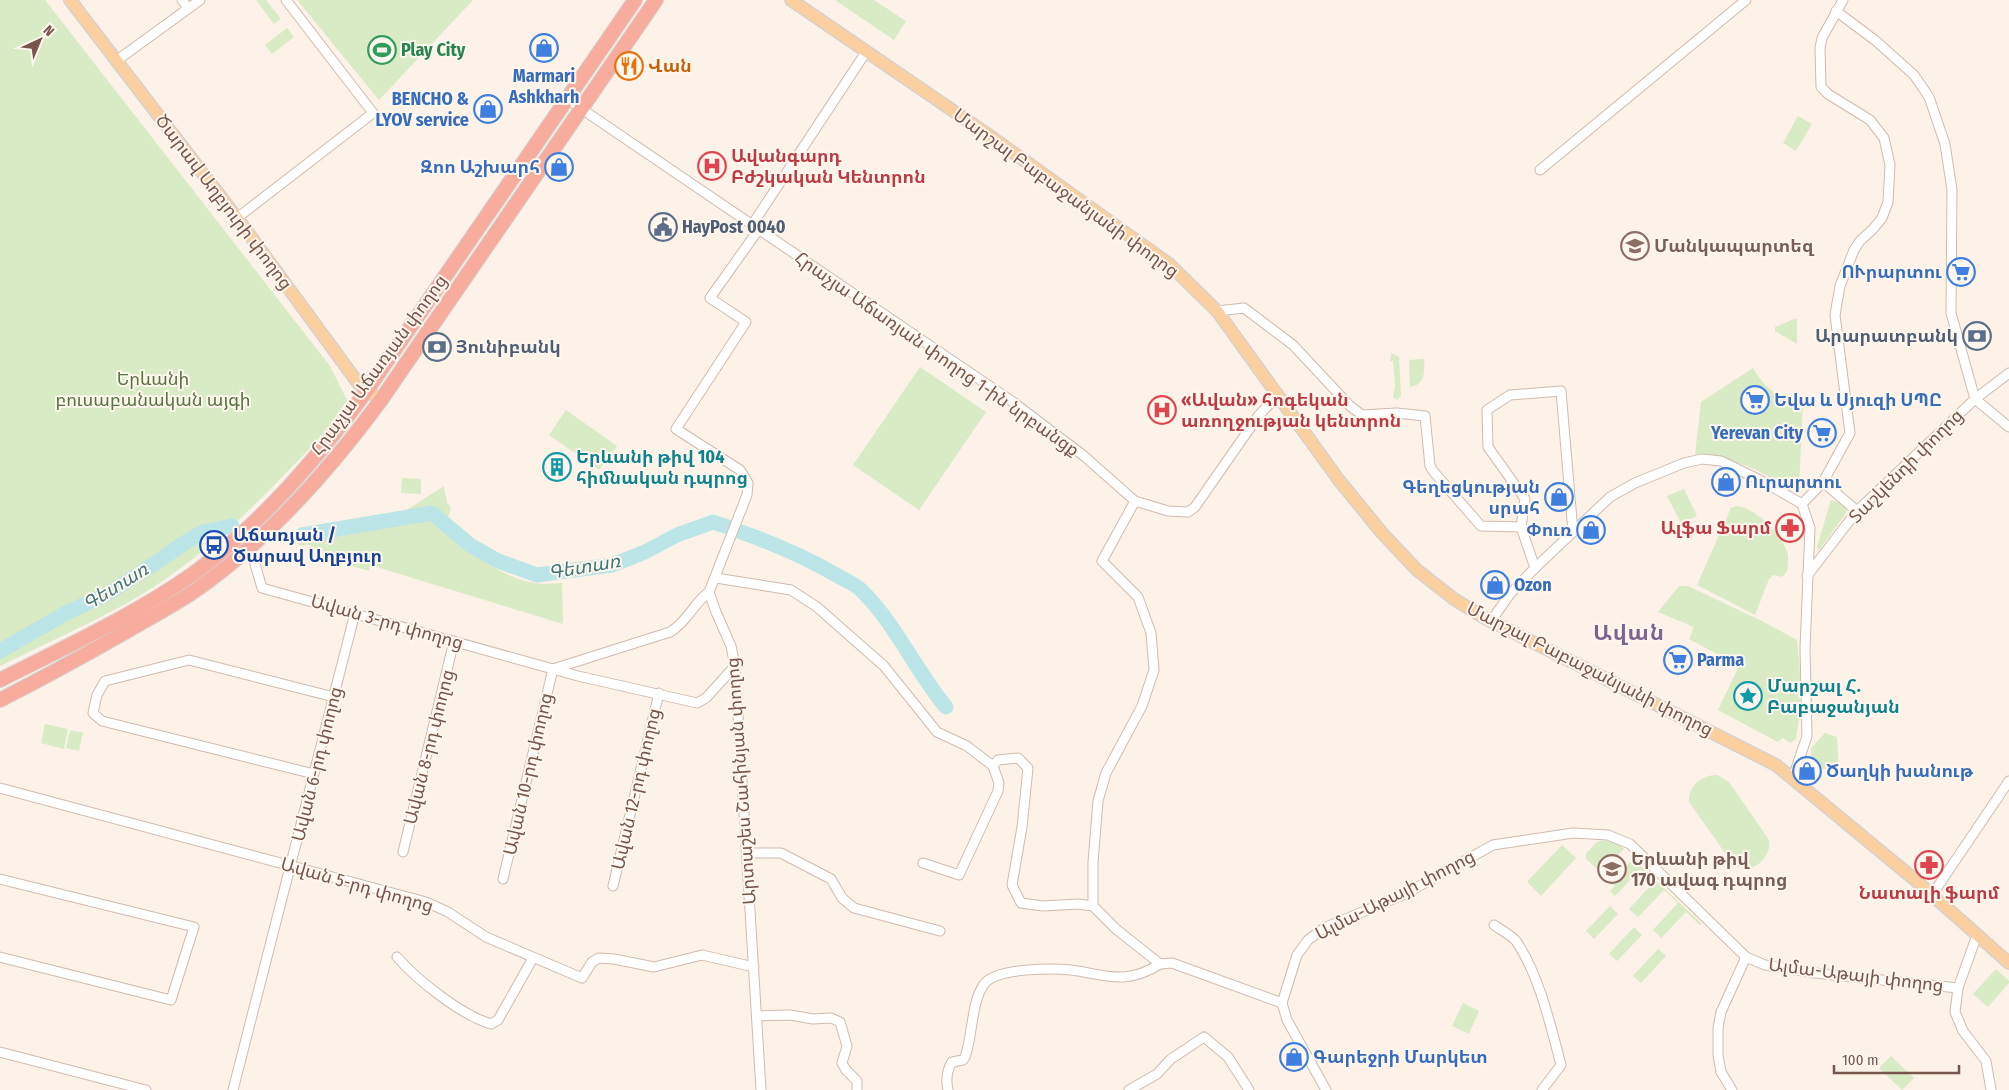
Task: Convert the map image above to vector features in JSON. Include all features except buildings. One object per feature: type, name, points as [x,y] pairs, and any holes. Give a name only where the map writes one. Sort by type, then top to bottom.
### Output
[{"type":"highway","name":"Հրաչյա Աճառյան փողոց","points":[[0,680],[82,639],[156,598],[207,562],[240,534],[297,479],[344,422],[367,390],[635,0]]},
{"type":"highway","name":"Հրաչյա Աճառյան փողոց","points":[[0,700],[87,654],[193,592],[250,547],[281,518],[334,461],[381,400],[656,0]]},
{"type":"main road","name":"Ծարավ Աղբյուրի փողոց","points":[[70,0],[237,218],[358,383],[381,400]]},
{"type":"main road","name":"Մարշալ Բաբաջանյանի փողոց","points":[[792,0],[990,136],[1169,264],[1217,311],[1338,479],[1382,533],[1417,570],[1454,599],[1491,621],[1766,759],[1793,778],[2009,962]]},
{"type":"street","points":[[182,0],[188,8]]},
{"type":"street","points":[[116,61],[200,0]]},
{"type":"street","points":[[237,218],[373,113],[286,0]]},
{"type":"street","points":[[1540,170],[1746,0]]},
{"type":"street","points":[[1802,504],[1823,482],[1850,434],[1835,315],[1840,286],[1854,250],[1882,218],[1888,202],[1890,165],[1884,138],[1870,120],[1828,94],[1821,87],[1820,48],[1822,38],[1843,0]]},
{"type":"street","name":"Տաշկենդի փողոց","points":[[1836,11],[1876,41],[1914,75],[1929,97],[1946,144],[1952,190],[1951,313],[1975,399]]},
{"type":"street","points":[[553,669],[670,632],[679,626],[698,602],[709,592],[747,495],[748,483],[740,470],[676,429],[746,322],[710,298],[866,52]]},
{"type":"street","name":"Հրաչյա Աճառյան փողոց 1-ին նրբանցք","points":[[567,99],[1013,402],[1084,456],[1135,500]]},
{"type":"street","points":[[1217,311],[1244,308],[1293,345],[1350,406],[1362,415],[1397,413],[1425,416],[1430,466],[1439,478],[1481,526],[1522,527]]},
{"type":"street","name":"Տաշկենդի փողոց","points":[[1807,576],[1857,511],[1975,399],[2009,373]]},
{"type":"street","points":[[1535,568],[1522,527],[1525,499],[1488,447],[1487,410],[1510,395],[1561,391],[1573,532]]},
{"type":"street","points":[[1093,906],[1093,862],[1098,801],[1106,773],[1142,706],[1154,670],[1151,633],[1138,597],[1102,562],[1135,500],[1168,511],[1188,512],[1195,508],[1259,415],[1278,395]]},
{"type":"street","points":[[1975,399],[2009,427]]},
{"type":"street","points":[[1491,621],[1510,594],[1610,497],[1635,483],[1684,463],[1702,459],[1716,460],[1730,465],[1802,504],[1810,528],[1805,648],[1807,736],[1793,778]]},
{"type":"street","points":[[1823,482],[1857,511]]},
{"type":"street","name":"Ավան 3-րդ փողոց","points":[[250,547],[262,588],[578,676],[693,702],[702,702],[735,666]]},
{"type":"street","points":[[716,578],[791,590],[817,607],[884,666],[937,732],[966,746],[993,766],[999,782],[998,790],[959,875],[923,863]]},
{"type":"street","name":"Արտաշես Շահինյան փողոց","points":[[709,592],[731,646],[735,666],[761,1090]]},
{"type":"street","name":"Ավան 6-րդ փողոց","points":[[232,1090],[355,613]]},
{"type":"street","name":"Ավան 8-րդ փողոց","points":[[403,852],[454,641]]},
{"type":"street","points":[[314,774],[102,721],[94,713],[97,696],[105,681],[189,660],[334,698]]},
{"type":"street","name":"Ավան 10-րդ փողոց","points":[[503,878],[553,669]]},
{"type":"street","name":"Ավան 12-րդ փողոց","points":[[613,886],[659,693]]},
{"type":"street","points":[[993,766],[998,760],[1018,758],[1028,768],[1012,885],[1021,902],[1043,906],[1078,904],[1093,906],[1116,929],[1160,964]]},
{"type":"street","points":[[1932,895],[2009,781]]},
{"type":"street","name":"Ավան 5-րդ փողոց","points":[[0,788],[426,902],[448,912],[486,937],[582,978],[592,962],[599,958],[654,967],[702,955],[754,967]]},
{"type":"street","name":"Ալմա-Աթայի փողոց","points":[[1282,1003],[1297,955],[1308,940],[1324,928],[1403,894],[1493,845],[1573,833],[1608,835],[1630,844],[1746,957],[1765,965],[1815,973],[1958,988],[1977,935]]},
{"type":"street","points":[[746,853],[781,853],[831,880],[842,898],[854,908],[940,930]]},
{"type":"street","points":[[0,880],[194,927],[171,1000],[0,957]]},
{"type":"street","points":[[1494,925],[1515,940],[1532,972],[1548,1016],[1561,1065],[1542,1090]]},
{"type":"street","points":[[396,957],[403,965],[449,1002],[491,1024],[498,1020],[533,958]]},
{"type":"street","points":[[1732,1090],[1721,1072],[1718,1055],[1718,1028],[1721,1012],[1746,957]]},
{"type":"street","points":[[948,1090],[948,1071],[950,1065],[952,1062],[963,1060],[965,1057],[975,1010],[981,991],[989,980],[1017,971],[1055,969],[1124,977],[1146,972],[1160,964],[1172,963],[1282,1003],[1287,1020],[1326,1090]]},
{"type":"street","points":[[1958,988],[1955,1012],[1963,1031],[1986,1061],[1991,1090]]},
{"type":"street","points":[[757,1016],[790,1015],[831,1018],[840,1022],[847,1046],[842,1063],[857,1081],[857,1090]]},
{"type":"street","points":[[1129,1090],[1157,1074],[1171,1059],[1204,1037],[1228,1057],[1249,1090]]},
{"type":"street","points":[[0,1052],[146,1090]]},
{"type":"green space","name":"Երևանի բուսաբանական այգի","points":[[0,0],[45,0],[330,366],[347,400],[310,449],[230,528],[191,560],[129,602],[0,666]]},
{"type":"green space","points":[[256,0],[266,0],[281,19],[274,24]]},
{"type":"green space","name":"Play City","points":[[297,0],[473,0],[379,100]]},
{"type":"green space","points":[[835,0],[874,0],[906,21],[894,40]]},
{"type":"green space","points":[[287,28],[294,37],[272,54],[265,45]]},
{"type":"green space","points":[[1798,116],[1812,124],[1796,151],[1783,143]]},
{"type":"green space","points":[[1797,318],[1797,344],[1775,331],[1775,327]]},
{"type":"green space","points":[[1391,353],[1399,357],[1401,396],[1397,400],[1393,397],[1395,385],[1393,361],[1390,361]]},
{"type":"green space","points":[[1424,359],[1423,377],[1419,383],[1410,387],[1409,360]]},
{"type":"green space","points":[[920,367],[986,412],[919,510],[853,465]]},
{"type":"green space","points":[[1753,368],[1763,383],[1774,392],[1803,400],[1799,489],[1782,484],[1742,464],[1695,454],[1701,402]]},
{"type":"green space","points":[[566,410],[617,446],[599,470],[549,435]]},
{"type":"green space","points":[[402,478],[421,479],[421,494],[401,493]]},
{"type":"green space","points":[[444,486],[447,503],[451,507],[445,528],[464,546],[498,570],[538,584],[562,583],[563,624],[370,565],[369,571],[323,558],[323,548],[311,548],[311,545],[298,545],[298,530],[399,515]]},
{"type":"green space","points":[[1684,489],[1697,516],[1681,523],[1667,496]]},
{"type":"green space","points":[[1831,500],[1844,504],[1847,512],[1819,550],[1817,547]]},
{"type":"green space","points":[[1737,506],[1752,512],[1768,524],[1781,540],[1788,555],[1787,571],[1782,577],[1773,575],[1769,579],[1755,615],[1697,585],[1731,508]]},
{"type":"green space","points":[[1679,586],[1688,586],[1797,640],[1800,690],[1796,739],[1790,743],[1783,738],[1778,742],[1718,710],[1739,666],[1689,639],[1694,627],[1658,612]]},
{"type":"green space","points":[[45,724],[68,729],[64,749],[41,743]]},
{"type":"green space","points":[[70,730],[83,733],[79,751],[66,748]]},
{"type":"green space","points":[[1825,733],[1837,737],[1839,770],[1812,768],[1811,748]]},
{"type":"green space","points":[[1717,775],[1729,782],[1769,840],[1767,854],[1763,860],[1752,867],[1739,867],[1732,863],[1689,802],[1693,786],[1697,782],[1706,777]]},
{"type":"green space","points":[[1615,840],[1624,849],[1609,864],[1604,860],[1596,868],[1586,859],[1586,853],[1598,841]]},
{"type":"green space","points":[[1562,845],[1576,858],[1541,896],[1527,882]]},
{"type":"green space","points":[[1633,859],[1702,924],[1700,925],[1686,912],[1661,938],[1653,930],[1678,903],[1664,890],[1638,917],[1629,909],[1654,882],[1640,869],[1615,896],[1610,891],[1615,886],[1611,882]]},
{"type":"green space","points":[[1610,906],[1618,914],[1594,939],[1586,931]]},
{"type":"green space","points":[[1634,927],[1642,935],[1617,961],[1609,954]]},
{"type":"green space","points":[[1658,949],[1666,956],[1641,983],[1633,976]]},
{"type":"green space","points":[[1996,969],[2009,983],[1988,1007],[1973,994]]},
{"type":"green space","points":[[1463,1003],[1479,1011],[1469,1034],[1452,1026]]},
{"type":"green space","points":[[1891,1056],[1914,1078],[1902,1090],[1879,1068]]},
{"type":"waterway","name":"Գետառ","points":[[302,535],[432,513],[470,545],[498,561],[537,575],[612,565],[645,552],[677,535],[713,522],[728,527]]},
{"type":"waterway","name":"Գետառ","points":[[0,651],[66,613],[107,594],[203,532],[232,526]]},
{"type":"waterway","name":"Գետառ","points":[[741,532],[803,557],[859,588],[885,617],[946,707]]},
{"type":"place","name":"Marmari Ashkharh","points":[[544,48]]},
{"type":"place","name":"Play City","points":[[382,50]]},
{"type":"place","name":"Վան","points":[[629,66]]},
{"type":"place","name":"BENCHO & LYOV service","points":[[488,109]]},
{"type":"place","name":"Ավանգարդ Բժշկական Կենտրոն","points":[[712,166]]},
{"type":"place","name":"Զոո Աշխարհ","points":[[559,167]]},
{"type":"place","name":"HayPost 0040","points":[[663,227]]},
{"type":"place","name":"Մանկապարտեզ","points":[[1635,246]]},
{"type":"place","name":"ՈՒրարտու","points":[[1961,272]]},
{"type":"place","name":"Արարատբանկ","points":[[1977,336]]},
{"type":"place","name":"Յունիբանկ","points":[[437,347]]},
{"type":"place","name":"Եվա և Սյուզի ՍՊԸ","points":[[1755,400]]},
{"type":"place","name":"«Ավան» հոգեկան առողջության կենտրոն","points":[[1162,410]]},
{"type":"place","name":"Yerevan City","points":[[1822,433]]},
{"type":"place","name":"Երևանի թիվ 104 հիմնական դպրոց","points":[[557,467]]},
{"type":"place","name":"Ուրարտու","points":[[1726,482]]},
{"type":"place","name":"Գեղեցկության սրահ","points":[[1559,497]]},
{"type":"place","name":"Ալֆա Ֆարմ","points":[[1790,528]]},
{"type":"place","name":"Փուռ","points":[[1591,530]]},
{"type":"place","name":"Աճառյան / Ծարավ Աղբյուր","points":[[214,545]]},
{"type":"place","name":"Ozon","points":[[1495,585]]},
{"type":"place","name":"Parma","points":[[1678,660]]},
{"type":"place","name":"Մարշալ Հ. Բաբաջանյան","points":[[1748,696]]},
{"type":"place","name":"Ծաղկի խանութ","points":[[1807,771]]},
{"type":"place","name":"Նատալի ֆարմ","points":[[1929,865]]},
{"type":"place","name":"Երևանի թիվ 170 ավագ դպրոց","points":[[1612,869]]},
{"type":"place","name":"Գարեջրի Մարկետ","points":[[1294,1057]]},
{"type":"district","name":"Ավան","points":[[1629,632]]}]
